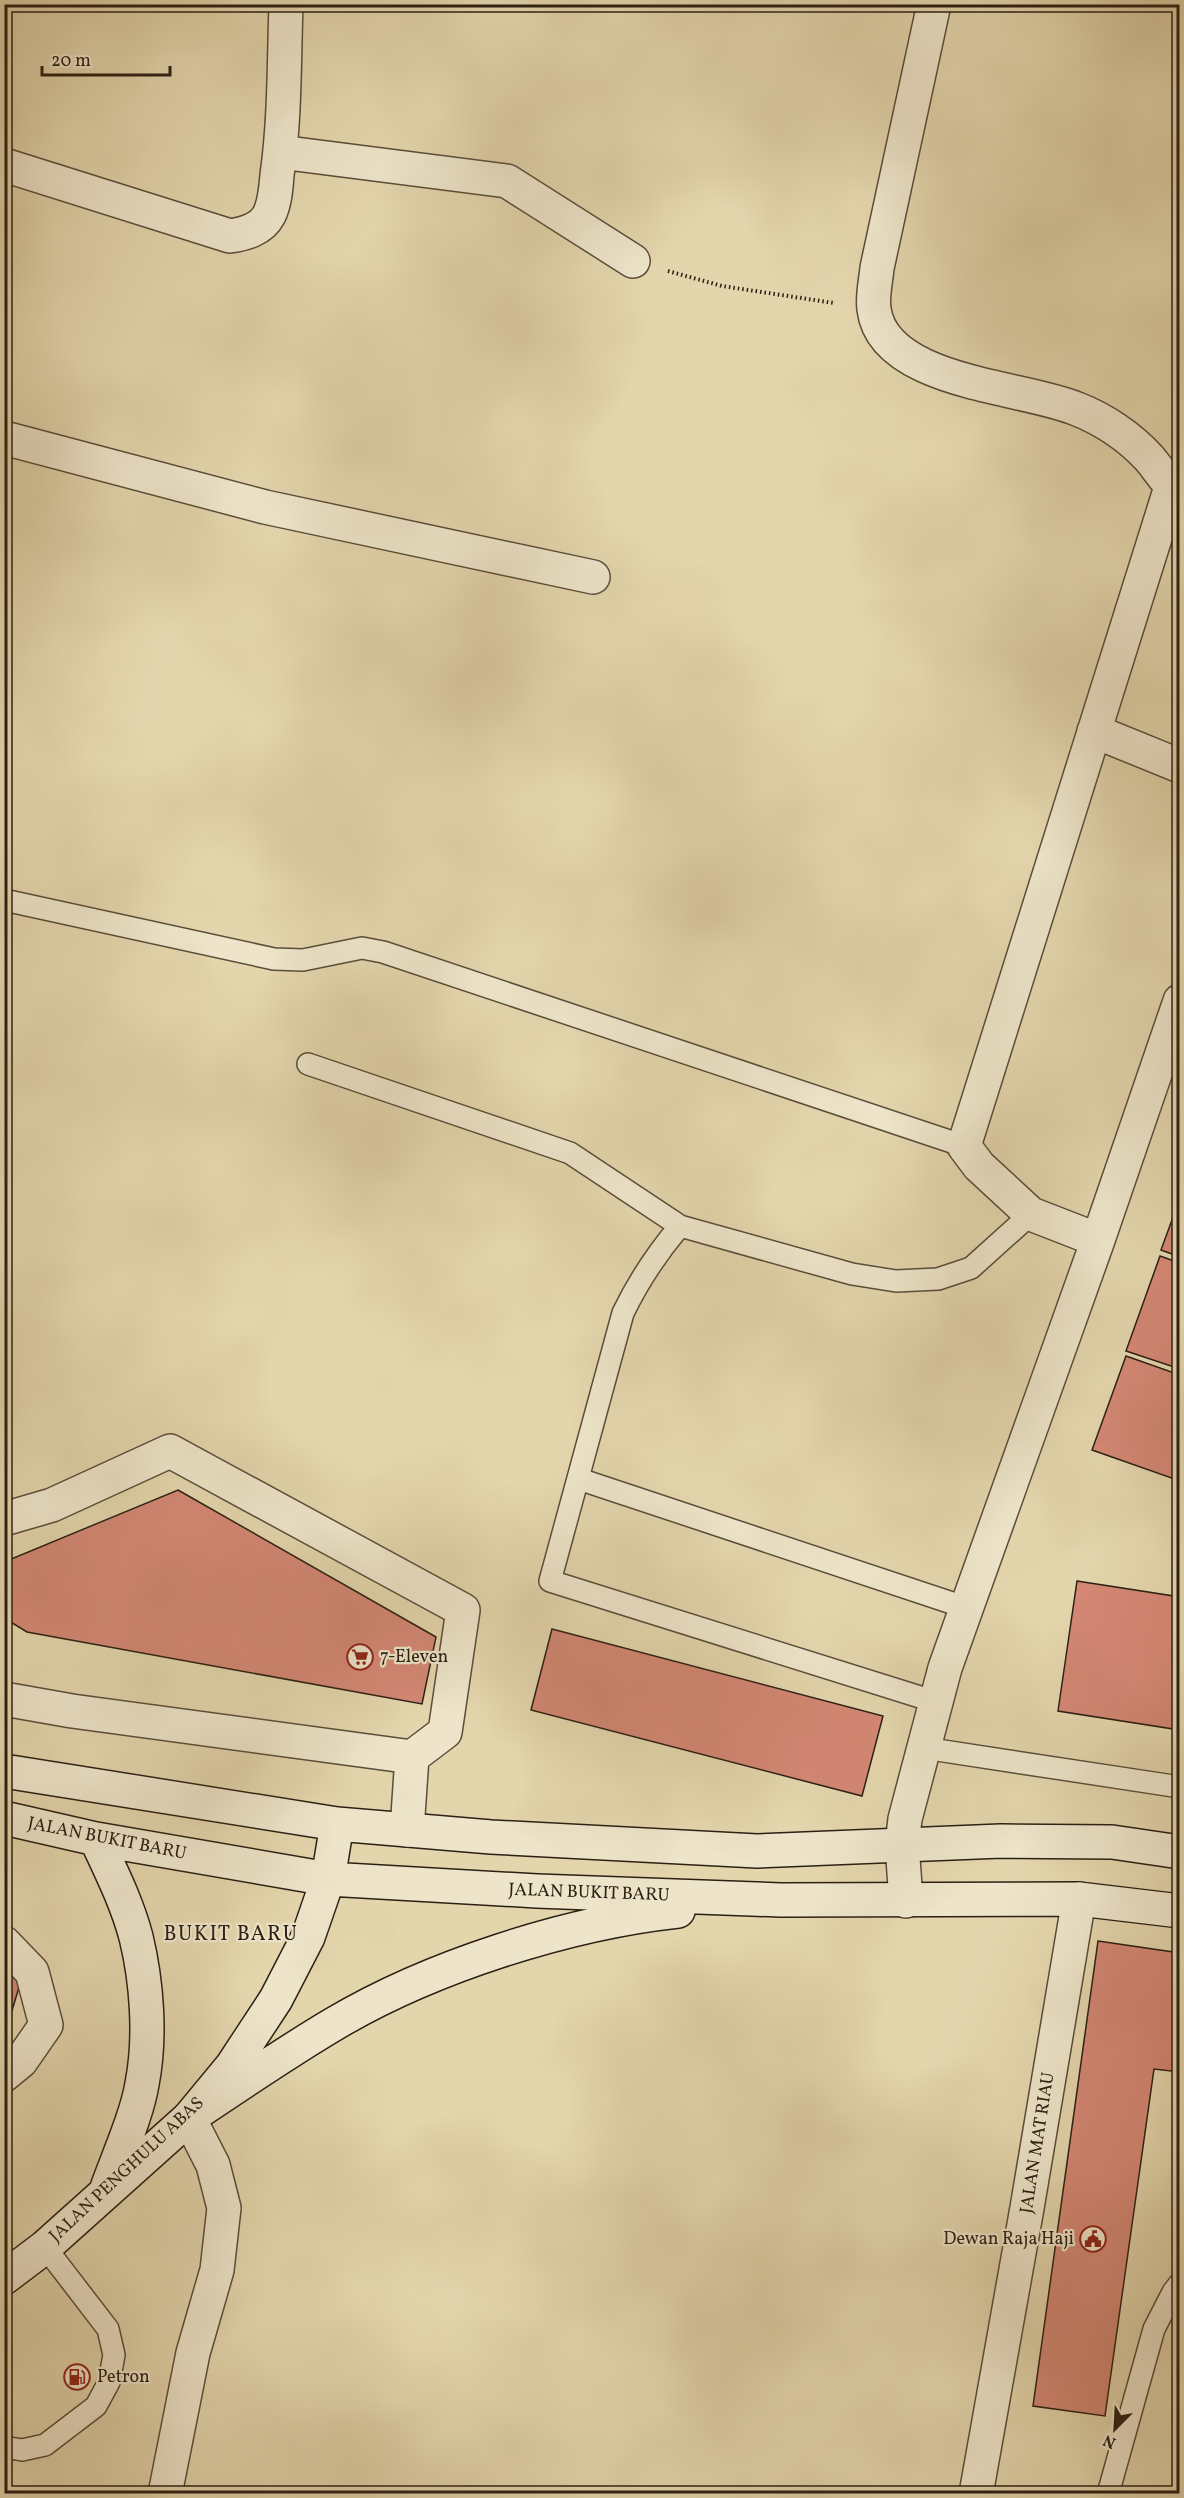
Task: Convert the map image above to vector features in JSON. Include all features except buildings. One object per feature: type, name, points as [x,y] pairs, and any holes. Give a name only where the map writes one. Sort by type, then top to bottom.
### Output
[{"type":"street","points":[[4,165],[230,236],[246,234],[260,225],[269,215],[275,196],[280,152],[286,4]]},
{"type":"street","points":[[934,4],[878,268],[874,309],[886,340],[909,359],[940,373],[1077,408],[1115,428],[1147,456],[1175,489],[1094,731],[964,1146],[980,1166],[1031,1214],[1098,1240]]},
{"type":"street","points":[[280,152],[507,181],[633,261]]},
{"type":"street","points":[[4,438],[265,507],[593,577]]},
{"type":"street","points":[[1094,731],[1179,766]]},
{"type":"street","points":[[906,1901],[902,1844],[905,1819],[945,1668],[1098,1240],[1179,1001]]},
{"type":"street","points":[[4,1519],[52,1505],[170,1451],[463,1610],[445,1732],[412,1757],[72,1711],[4,1699]]},
{"type":"street","points":[[407,1830],[412,1757]]},
{"type":"street","points":[[4,1771],[337,1824],[491,1838],[757,1851],[1000,1840],[1112,1842],[1179,1852]]},
{"type":"street","name":"JALAN BUKIT BARU","points":[[4,1818],[96,1839],[328,1880],[537,1892],[781,1900],[1078,1899],[1179,1911]]},
{"type":"street","name":"JALAN PENGHULU ABAS","points":[[4,2278],[45,2247],[189,2118],[232,2066],[276,1999],[308,1937],[328,1880],[337,1824]]},
{"type":"street","points":[[96,1839],[118,1887],[136,1937],[144,1988],[146,2042],[142,2085],[105,2193]]},
{"type":"street","name":"JALAN MAT RIAU","points":[[976,2493],[1025,2219],[1078,1899]]},
{"type":"street","points":[[165,2493],[193,2353],[217,2270],[224,2208],[213,2165],[189,2118],[335,2023],[404,1988],[456,1967],[571,1930],[658,1914],[781,1900]]},
{"type":"street","points":[[4,1943],[32,1972],[46,2025],[21,2061],[4,2075]]},
{"type":"lane","points":[[4,900],[274,959],[303,960],[362,948],[383,952],[964,1146]]},
{"type":"lane","points":[[308,1064],[570,1153],[680,1226],[852,1274],[907,1280],[938,1279],[971,1268],[1031,1214]]},
{"type":"lane","points":[[680,1226],[638,1281],[623,1313],[550,1581],[936,1702]]},
{"type":"lane","points":[[579,1479],[967,1608]]},
{"type":"lane","points":[[924,1748],[1179,1787]]},
{"type":"lane","points":[[4,2447],[22,2450],[45,2445],[96,2406],[109,2382],[114,2355],[108,2328],[45,2247]]},
{"type":"lane","points":[[1107,2493],[1154,2329],[1179,2283]]},
{"type":"path","points":[[633,261],[722,286],[874,309]]},
{"type":"place","name":"7-Eleven","points":[[360,1657]]},
{"type":"place","name":"Dewan Raja Haji","points":[[1093,2239]]},
{"type":"place","name":"Petron","points":[[77,2377]]},
{"type":"district","name":"BUKIT BARU","points":[[231,1934]]}]
